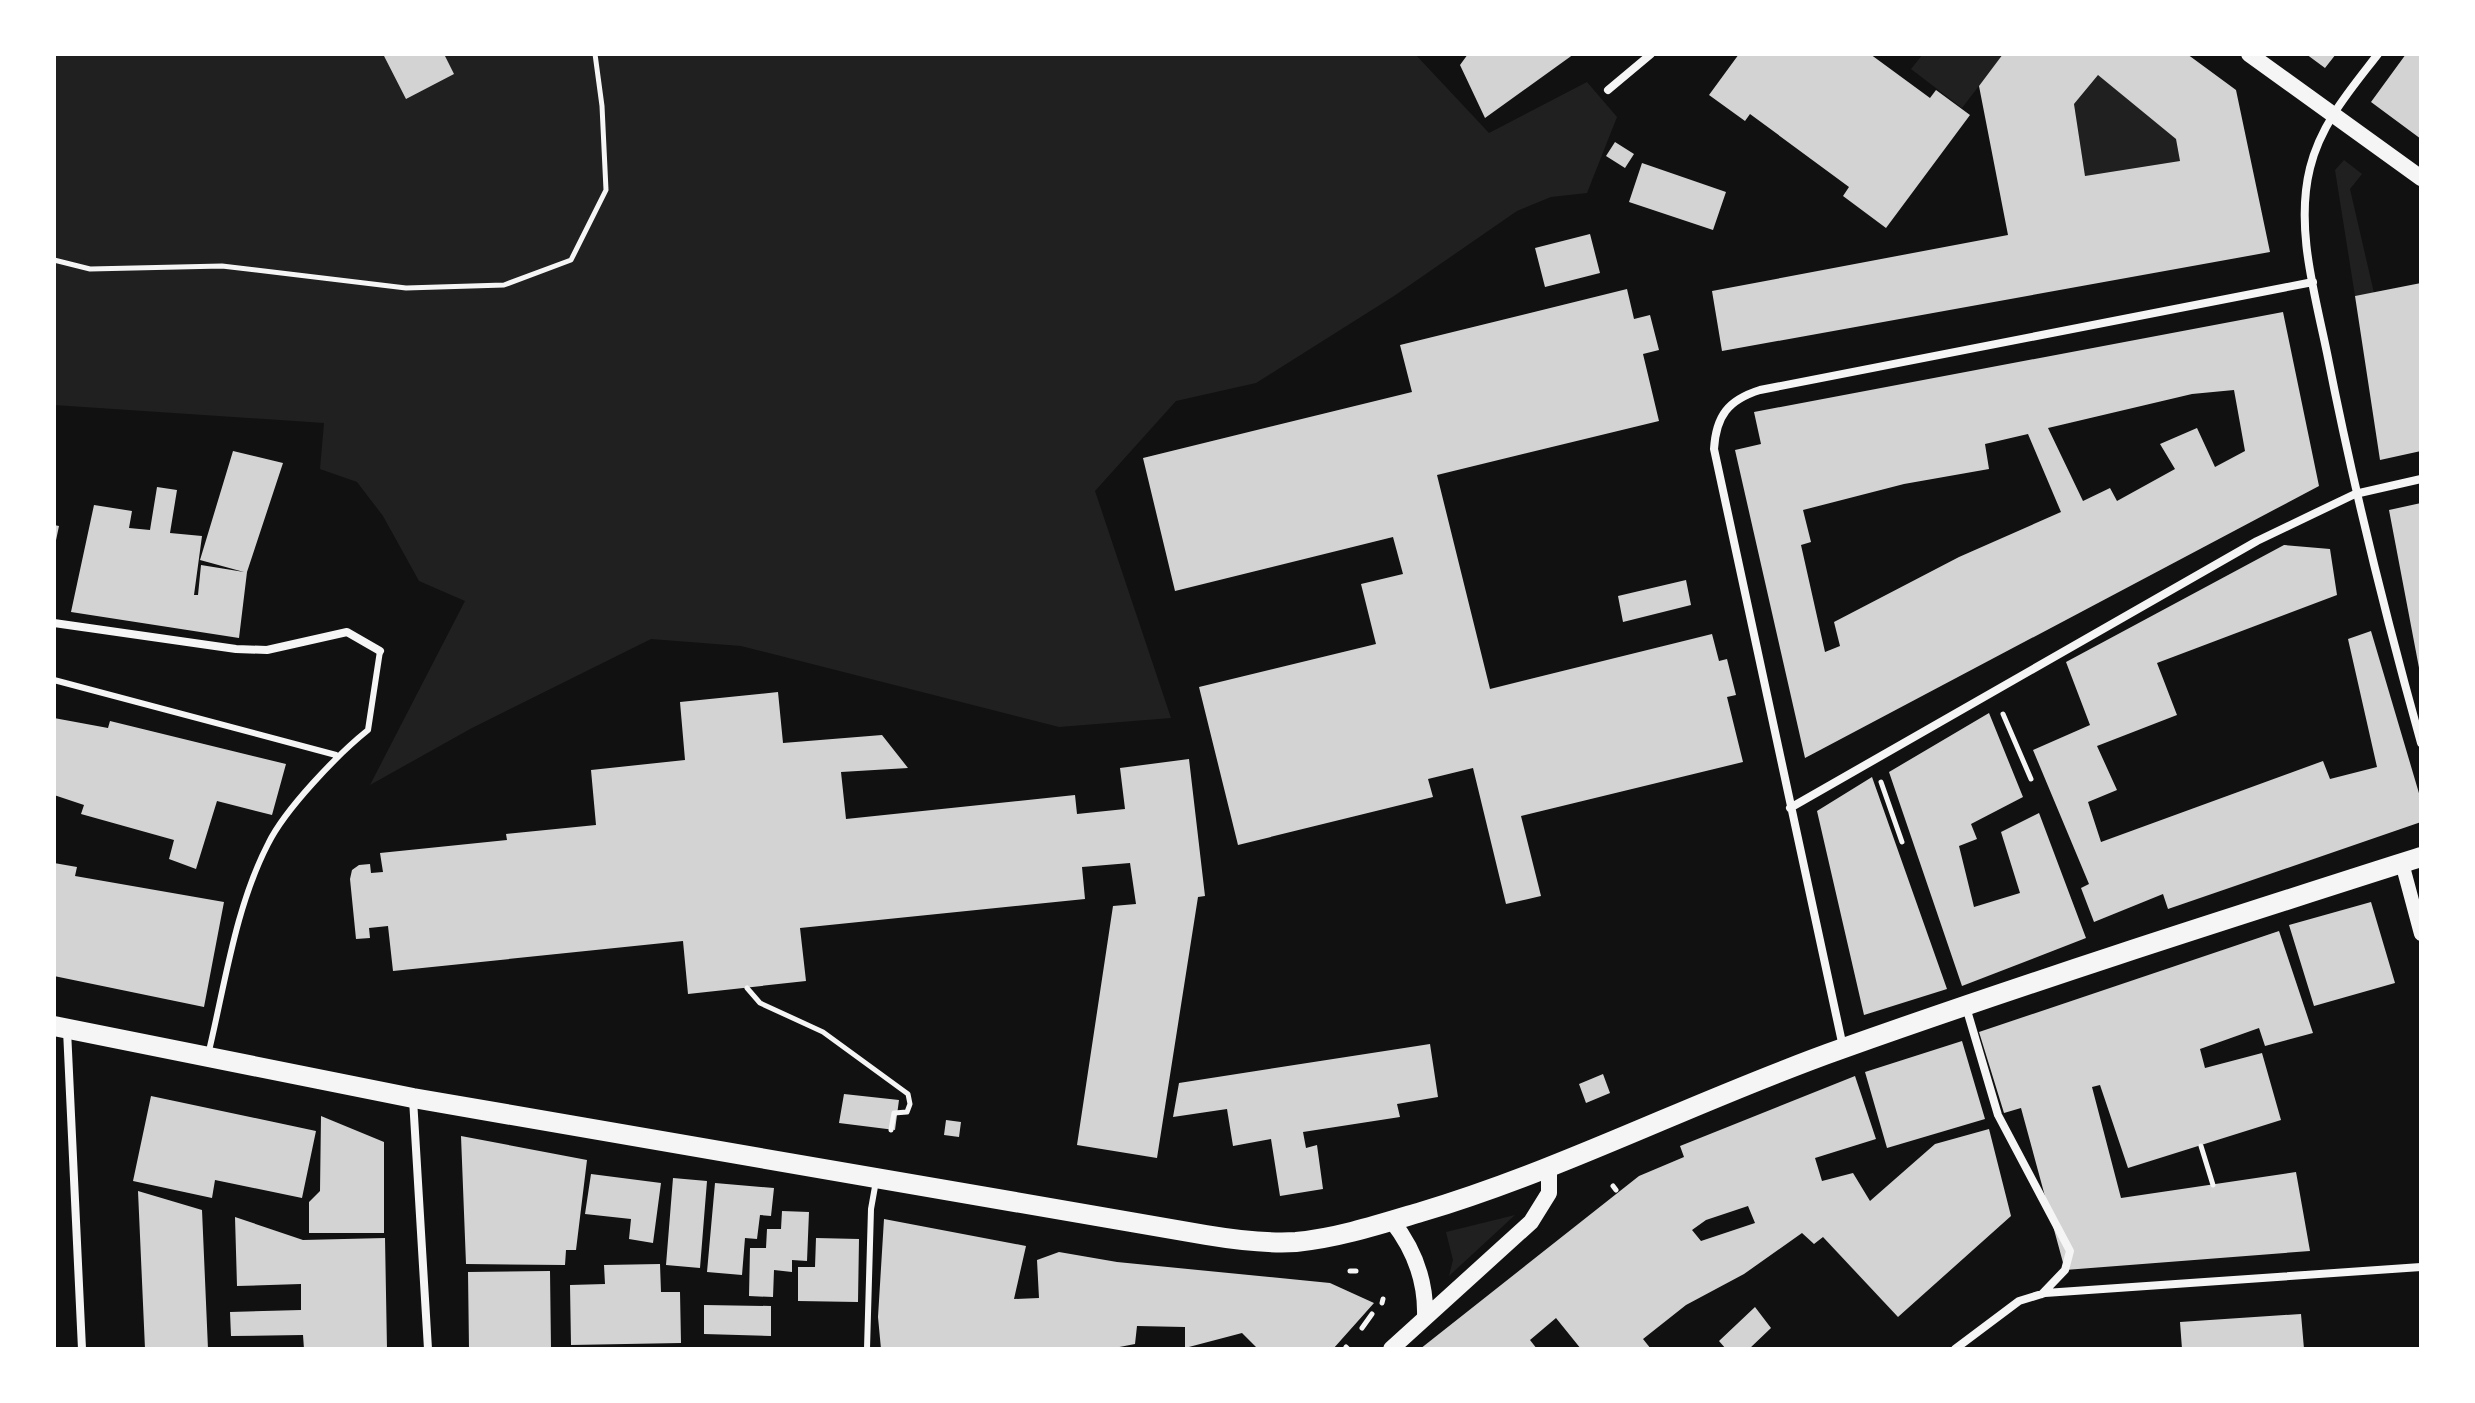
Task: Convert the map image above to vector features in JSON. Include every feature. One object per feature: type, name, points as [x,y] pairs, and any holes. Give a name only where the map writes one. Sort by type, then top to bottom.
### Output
[{"type":"main road","points":[[2249,54],[2421,178]]},
{"type":"main road","points":[[60,1027],[413,1098],[1241,1241],[1297,1242],[1392,1221],[1465,1199],[1549,1168],[1739,1086],[1843,1048],[2412,860]]},
{"type":"main road","points":[[1394,1347],[1531,1222],[1549,1193],[1549,1168]]},
{"type":"main road","points":[[1392,1221],[1406,1239],[1418,1266],[1425,1316]]},
{"type":"street","points":[[1608,90],[1651,54]]},
{"type":"street","points":[[2378,54],[2332,114],[2310,165],[2303,208],[2313,282],[2355,494],[2421,743]]},
{"type":"street","points":[[1843,1048],[1714,449],[1715,428],[1725,409],[1741,396],[1760,390],[2313,282]]},
{"type":"street","points":[[1790,808],[2257,541],[2355,494],[2421,479]]},
{"type":"street","points":[[54,623],[236,649],[267,650],[347,632],[380,651]]},
{"type":"street","points":[[2412,860],[2421,934]]},
{"type":"street","points":[[1966,1007],[1998,1115],[2070,1251],[2065,1270],[2042,1294]]},
{"type":"street","points":[[60,1027],[82,1349]]},
{"type":"street","points":[[413,1098],[428,1349]]},
{"type":"street","points":[[1955,1349],[2019,1301],[2042,1294],[2421,1267]]},
{"type":"lane","points":[[208,1056],[241,916],[268,842],[336,755],[368,730],[380,651]]},
{"type":"lane","points":[[54,680],[336,755]]},
{"type":"lane","points":[[867,1349],[871,1209],[877,1178]]},
{"type":"path","points":[[54,260],[90,269],[222,266],[406,288],[504,285],[571,260],[606,190],[602,106],[595,54]]},
{"type":"path","points":[[1999,703],[2031,779]]},
{"type":"path","points":[[1878,771],[1902,842]]},
{"type":"path","points":[[747,988],[760,1003],[823,1032],[908,1094],[910,1104],[906,1114],[894,1113],[891,1130]]},
{"type":"path","points":[[2201,1146],[2213,1185]]},
{"type":"path","points":[[1362,1328],[1372,1314]]},
{"type":"shaded area","points":[[54,54],[1415,54],[1489,133],[1587,82],[1617,117],[1587,193],[1551,197],[1517,211],[1394,296],[1256,383],[1176,401],[1095,491],[1171,718],[1059,727],[741,646],[651,639],[472,728],[370,785],[465,601],[419,581],[383,516],[357,482],[320,469],[324,423],[54,405]]},
{"type":"shaded area","points":[[1923,54],[1996,54],[2001,57],[1962,108],[1911,69]]},
{"type":"shaded area","points":[[2098,75],[2176,139],[2180,161],[2085,176],[2074,104]]},
{"type":"shaded area","points":[[2344,160],[2362,174],[2350,189],[2374,293],[2355,296],[2335,170]]},
{"type":"shaded area","points":[[1515,1215],[1449,1276],[1453,1260],[1446,1232]]},
{"type":"building","points":[[383,54],[444,54],[454,74],[406,99]]},
{"type":"building","points":[[1468,54],[1574,54],[1485,118],[1460,65]]},
{"type":"building","points":[[1739,54],[1870,54],[1930,98],[1936,90],[1970,115],[1886,228],[1843,196],[1849,187],[1750,114],[1745,121],[1709,95]]},
{"type":"building","points":[[2003,54],[2187,54],[2236,90],[2270,252],[1722,351],[1712,291],[2008,235],[1979,86]],"holes":[[[2098,75],[2176,139],[2180,161],[2085,176],[2074,104]]]},
{"type":"building","points":[[2306,54],[2336,54],[2325,68]]},
{"type":"building","points":[[2406,54],[2421,54],[2421,139],[2371,102]]},
{"type":"building","points":[[1615,142],[1634,154],[1625,168],[1606,156]]},
{"type":"building","points":[[1642,163],[1726,192],[1713,230],[1629,202]]},
{"type":"building","points":[[1590,234],[1600,273],[1545,287],[1535,248]]},
{"type":"building","points":[[2421,283],[2421,451],[2380,460],[2355,296]]},
{"type":"building","points":[[1627,289],[1634,319],[1650,315],[1659,350],[1643,354],[1659,421],[1437,475],[1490,689],[1712,634],[1719,661],[1727,659],[1736,695],[1727,697],[1743,762],[1521,816],[1541,896],[1506,904],[1473,768],[1428,779],[1433,797],[1238,845],[1199,687],[1376,644],[1361,584],[1403,574],[1393,537],[1175,591],[1143,458],[1412,392],[1400,345]]},
{"type":"building","points":[[2283,312],[2319,486],[1805,758],[1735,450],[1761,444],[1754,412]],"holes":[[[2234,390],[2245,451],[2215,467],[2197,428],[2160,444],[2175,469],[2117,501],[2110,488],[2083,501],[2048,428],[2192,394]],[[2028,434],[2061,512],[1959,557],[1834,622],[1840,646],[1825,652],[1801,545],[1811,542],[1803,510],[1904,484],[1989,469],[1985,444]]]},
{"type":"building","points":[[233,451],[283,463],[247,572],[239,638],[71,612],[94,505],[132,511],[129,528],[150,530],[157,487],[177,490],[170,533],[202,536],[194,595],[198,595],[201,565],[244,572],[200,560]]},
{"type":"building","points":[[2421,503],[2421,673],[2420,673],[2389,510]]},
{"type":"building","points":[[54,525],[59,526],[55,545],[54,545]]},
{"type":"building","points":[[2284,545],[2330,549],[2337,595],[2157,663],[2177,715],[2097,746],[2117,790],[2088,802],[2101,842],[2323,761],[2330,779],[2377,767],[2348,639],[2371,631],[2421,800],[2421,822],[2168,909],[2163,894],[2094,922],[2081,888],[2089,884],[2033,750],[2090,725],[2066,662]]},
{"type":"building","points":[[1686,580],[1691,605],[1623,622],[1618,596]]},
{"type":"building","points":[[778,692],[783,743],[882,735],[908,768],[841,772],[846,819],[1075,795],[1077,814],[1125,809],[1120,768],[1189,759],[1205,896],[1198,897],[1157,1158],[1077,1145],[1113,906],[1136,904],[1130,863],[1082,867],[1085,899],[800,928],[806,981],[688,994],[683,941],[393,971],[388,926],[369,928],[370,938],[356,939],[350,879],[352,870],[359,865],[370,864],[371,873],[383,872],[380,853],[507,840],[506,834],[596,825],[591,770],[685,760],[680,702]]},
{"type":"building","points":[[1989,713],[2023,797],[1971,824],[1977,839],[1959,846],[1974,907],[2020,893],[2001,832],[2039,813],[2086,938],[1962,986],[1889,772]]},
{"type":"building","points":[[54,718],[108,728],[110,721],[286,764],[272,815],[217,801],[196,869],[169,859],[174,840],[81,814],[84,805],[54,795]]},
{"type":"building","points":[[1872,777],[1947,989],[1864,1015],[1817,811]]},
{"type":"building","points":[[54,863],[77,867],[75,876],[224,902],[204,1007],[54,976]]},
{"type":"building","points":[[2371,902],[2395,983],[2314,1006],[2289,925]]},
{"type":"building","points":[[2279,931],[2313,1033],[2265,1046],[2259,1028],[2200,1049],[2205,1068],[2262,1053],[2281,1120],[2128,1168],[2100,1085],[2092,1087],[2121,1198],[2296,1172],[2310,1251],[2065,1270],[2021,1108],[2004,1113],[1979,1032]]},
{"type":"building","points":[[1962,1041],[1985,1119],[1887,1148],[1865,1072]]},
{"type":"building","points":[[1430,1044],[1438,1097],[1397,1104],[1400,1117],[1303,1132],[1306,1148],[1317,1145],[1323,1189],[1280,1196],[1271,1139],[1233,1146],[1227,1109],[1173,1117],[1179,1083]]},
{"type":"building","points":[[1603,1074],[1610,1093],[1586,1103],[1579,1084]]},
{"type":"building","points":[[1855,1076],[1876,1139],[1815,1158],[1822,1181],[1853,1173],[1870,1201],[1935,1144],[1989,1129],[2011,1216],[1898,1317],[1823,1237],[1814,1244],[1802,1233],[1744,1274],[1686,1305],[1643,1339],[1651,1349],[1581,1349],[1556,1318],[1530,1340],[1537,1349],[1420,1349],[1639,1176],[1684,1157],[1680,1146]],"holes":[[[1748,1206],[1755,1223],[1701,1241],[1692,1230],[1706,1220]]]},
{"type":"building","points":[[844,1094],[899,1100],[895,1130],[839,1123]]},
{"type":"building","points":[[151,1096],[316,1131],[302,1198],[215,1180],[212,1198],[133,1181]]},
{"type":"building","points":[[321,1116],[384,1142],[384,1233],[309,1233],[309,1202],[320,1191]]},
{"type":"building","points":[[946,1120],[961,1122],[959,1137],[944,1135]]},
{"type":"building","points":[[461,1136],[587,1160],[576,1250],[566,1250],[565,1265],[466,1264]]},
{"type":"building","points":[[591,1174],[661,1183],[653,1243],[629,1239],[631,1219],[585,1214]]},
{"type":"building","points":[[673,1178],[707,1181],[700,1268],[666,1265]]},
{"type":"building","points":[[715,1183],[774,1188],[771,1216],[760,1215],[757,1239],[745,1238],[742,1275],[707,1272]]},
{"type":"building","points":[[138,1191],[202,1210],[208,1349],[145,1349]]},
{"type":"building","points":[[782,1211],[809,1212],[807,1261],[792,1260],[792,1272],[774,1270],[773,1297],[749,1296],[750,1248],[766,1248],[767,1229],[781,1229]]},
{"type":"building","points":[[235,1217],[303,1240],[385,1238],[387,1349],[304,1349],[303,1335],[231,1336],[230,1312],[301,1310],[301,1284],[237,1286]]},
{"type":"building","points":[[884,1219],[1026,1246],[1014,1299],[1039,1298],[1037,1260],[1059,1252],[1117,1262],[1330,1283],[1374,1303],[1333,1349],[1258,1349],[1242,1333],[1185,1348],[1185,1327],[1137,1326],[1135,1344],[1109,1349],[881,1349],[878,1317]]},
{"type":"building","points":[[816,1238],[859,1239],[858,1302],[798,1301],[798,1267],[815,1267]]},
{"type":"building","points":[[660,1264],[661,1292],[680,1292],[681,1343],[571,1345],[570,1285],[605,1284],[604,1265]]},
{"type":"building","points":[[550,1271],[551,1349],[469,1349],[468,1272]]},
{"type":"building","points":[[704,1305],[771,1306],[771,1336],[704,1334]]},
{"type":"building","points":[[1755,1307],[1771,1328],[1749,1349],[1726,1349],[1719,1341]]},
{"type":"building","points":[[2301,1314],[2304,1349],[2182,1349],[2180,1322]]}]
